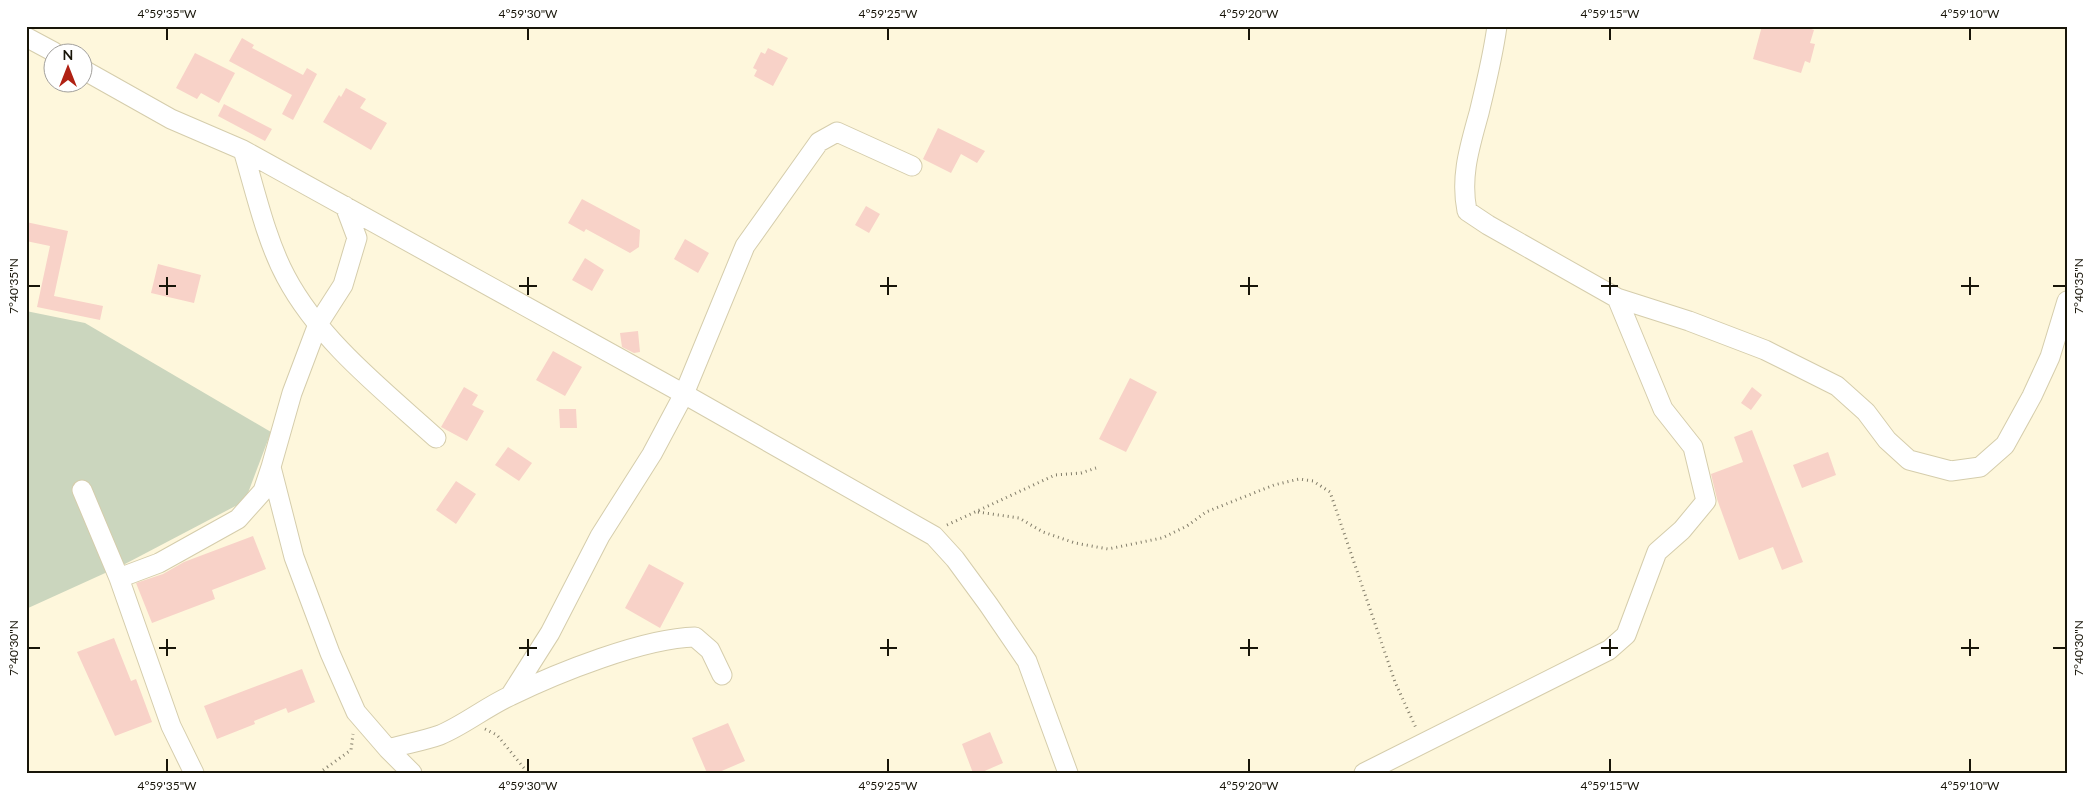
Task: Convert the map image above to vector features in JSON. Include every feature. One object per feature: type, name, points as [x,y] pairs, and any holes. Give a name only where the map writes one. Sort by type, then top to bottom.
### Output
[{"type":"street","points":[[1497,26],[1490,65],[1466,160],[1463,192],[1467,211],[1488,225],[1617,298],[1689,321],[1765,350],[1837,386],[1866,412],[1887,440],[1910,460],[1951,471],[1980,467],[2005,445],[2032,396],[2050,357],[2067,301]]},
{"type":"street","points":[[26,37],[42,46]]},
{"type":"street","points":[[92,75],[171,119],[243,150],[684,394],[934,536],[955,559],[1026,661],[1068,773]]},
{"type":"street","points":[[510,696],[550,633],[600,536],[652,454],[684,394],[745,246],[819,142],[837,132],[912,166]]},
{"type":"street","points":[[243,150],[264,218],[286,276],[318,324],[369,377],[436,438]]},
{"type":"street","points":[[119,578],[159,563],[238,518],[263,491],[292,393],[318,324],[344,285],[357,238],[345,206]]},
{"type":"street","points":[[1364,773],[1609,650],[1626,635],[1657,552],[1682,530],[1706,501],[1693,447],[1663,409],[1617,298]]},
{"type":"street","points":[[271,468],[294,556],[330,653],[356,712],[412,773]]},
{"type":"street","points":[[82,490],[119,578],[170,726],[194,773]]},
{"type":"street","points":[[388,749],[440,734],[510,696],[576,669],[626,651],[677,638],[695,637],[710,650],[722,675]]},
{"type":"path","points":[[940,524],[950,525],[1054,475],[1080,473],[1096,468]]},
{"type":"path","points":[[978,512],[1019,518],[1043,532],[1075,543],[1108,549],[1162,538],[1187,526],[1206,512],[1274,485],[1299,480],[1313,481],[1330,492],[1396,682],[1415,727],[1428,741]]},
{"type":"path","points":[[319,773],[351,750],[356,712]]},
{"type":"path","points":[[466,720],[497,735],[528,773]]},
{"type":"green space","points":[[26,311],[85,323],[271,432],[245,501],[125,564],[26,609]]},
{"type":"building","points":[[1762,26],[1803,26],[1814,30],[1810,43],[1815,44],[1810,63],[1805,61],[1801,73],[1753,59]]},
{"type":"building","points":[[242,38],[254,45],[252,48],[303,75],[307,68],[317,74],[293,120],[282,114],[292,95],[229,61]]},
{"type":"building","points":[[768,48],[788,58],[773,86],[754,76],[757,70],[753,68],[761,52],[765,54]]},
{"type":"building","points":[[195,53],[235,73],[219,103],[201,93],[197,99],[176,88]]},
{"type":"building","points":[[346,88],[366,99],[360,108],[387,123],[371,150],[323,122],[339,95],[341,97]]},
{"type":"building","points":[[224,104],[272,129],[265,141],[218,116]]},
{"type":"building","points":[[938,128],[985,151],[977,163],[961,154],[951,173],[923,159]]},
{"type":"building","points":[[582,199],[640,230],[639,247],[630,253],[586,229],[584,232],[568,223]]},
{"type":"building","points":[[866,206],[880,214],[869,233],[855,225]]},
{"type":"building","points":[[26,222],[68,231],[54,296],[103,306],[100,320],[37,307],[50,246],[26,241]]},
{"type":"building","points":[[685,239],[709,253],[698,273],[674,259]]},
{"type":"building","points":[[585,258],[604,270],[592,291],[572,280]]},
{"type":"building","points":[[158,264],[201,275],[194,303],[151,293]]},
{"type":"building","points":[[638,331],[640,352],[634,353],[622,347],[620,333]]},
{"type":"building","points":[[553,351],[582,367],[565,396],[536,380]]},
{"type":"building","points":[[1130,378],[1157,392],[1126,452],[1099,439]]},
{"type":"building","points":[[464,387],[478,395],[472,405],[484,411],[467,441],[441,427]]},
{"type":"building","points":[[1752,387],[1762,395],[1751,410],[1741,403]]},
{"type":"building","points":[[559,409],[576,409],[577,428],[560,428]]},
{"type":"building","points":[[1752,430],[1803,562],[1782,570],[1773,547],[1739,560],[1717,499],[1711,474],[1743,462],[1734,437]]},
{"type":"building","points":[[508,447],[532,463],[519,481],[495,465]]},
{"type":"building","points":[[1828,452],[1836,475],[1802,488],[1793,465]]},
{"type":"building","points":[[456,481],[476,494],[456,524],[436,510]]},
{"type":"building","points":[[253,536],[266,569],[212,590],[215,599],[152,623],[136,583],[163,574],[184,562]]},
{"type":"building","points":[[649,564],[684,583],[660,628],[625,608]]},
{"type":"building","points":[[114,638],[131,681],[136,679],[152,722],[115,736],[77,652]]},
{"type":"building","points":[[302,669],[315,702],[288,713],[286,708],[254,721],[255,724],[217,739],[204,706]]},
{"type":"building","points":[[728,723],[745,761],[717,773],[707,773],[692,738]]},
{"type":"building","points":[[990,732],[1003,763],[980,773],[973,773],[962,744]]}]
